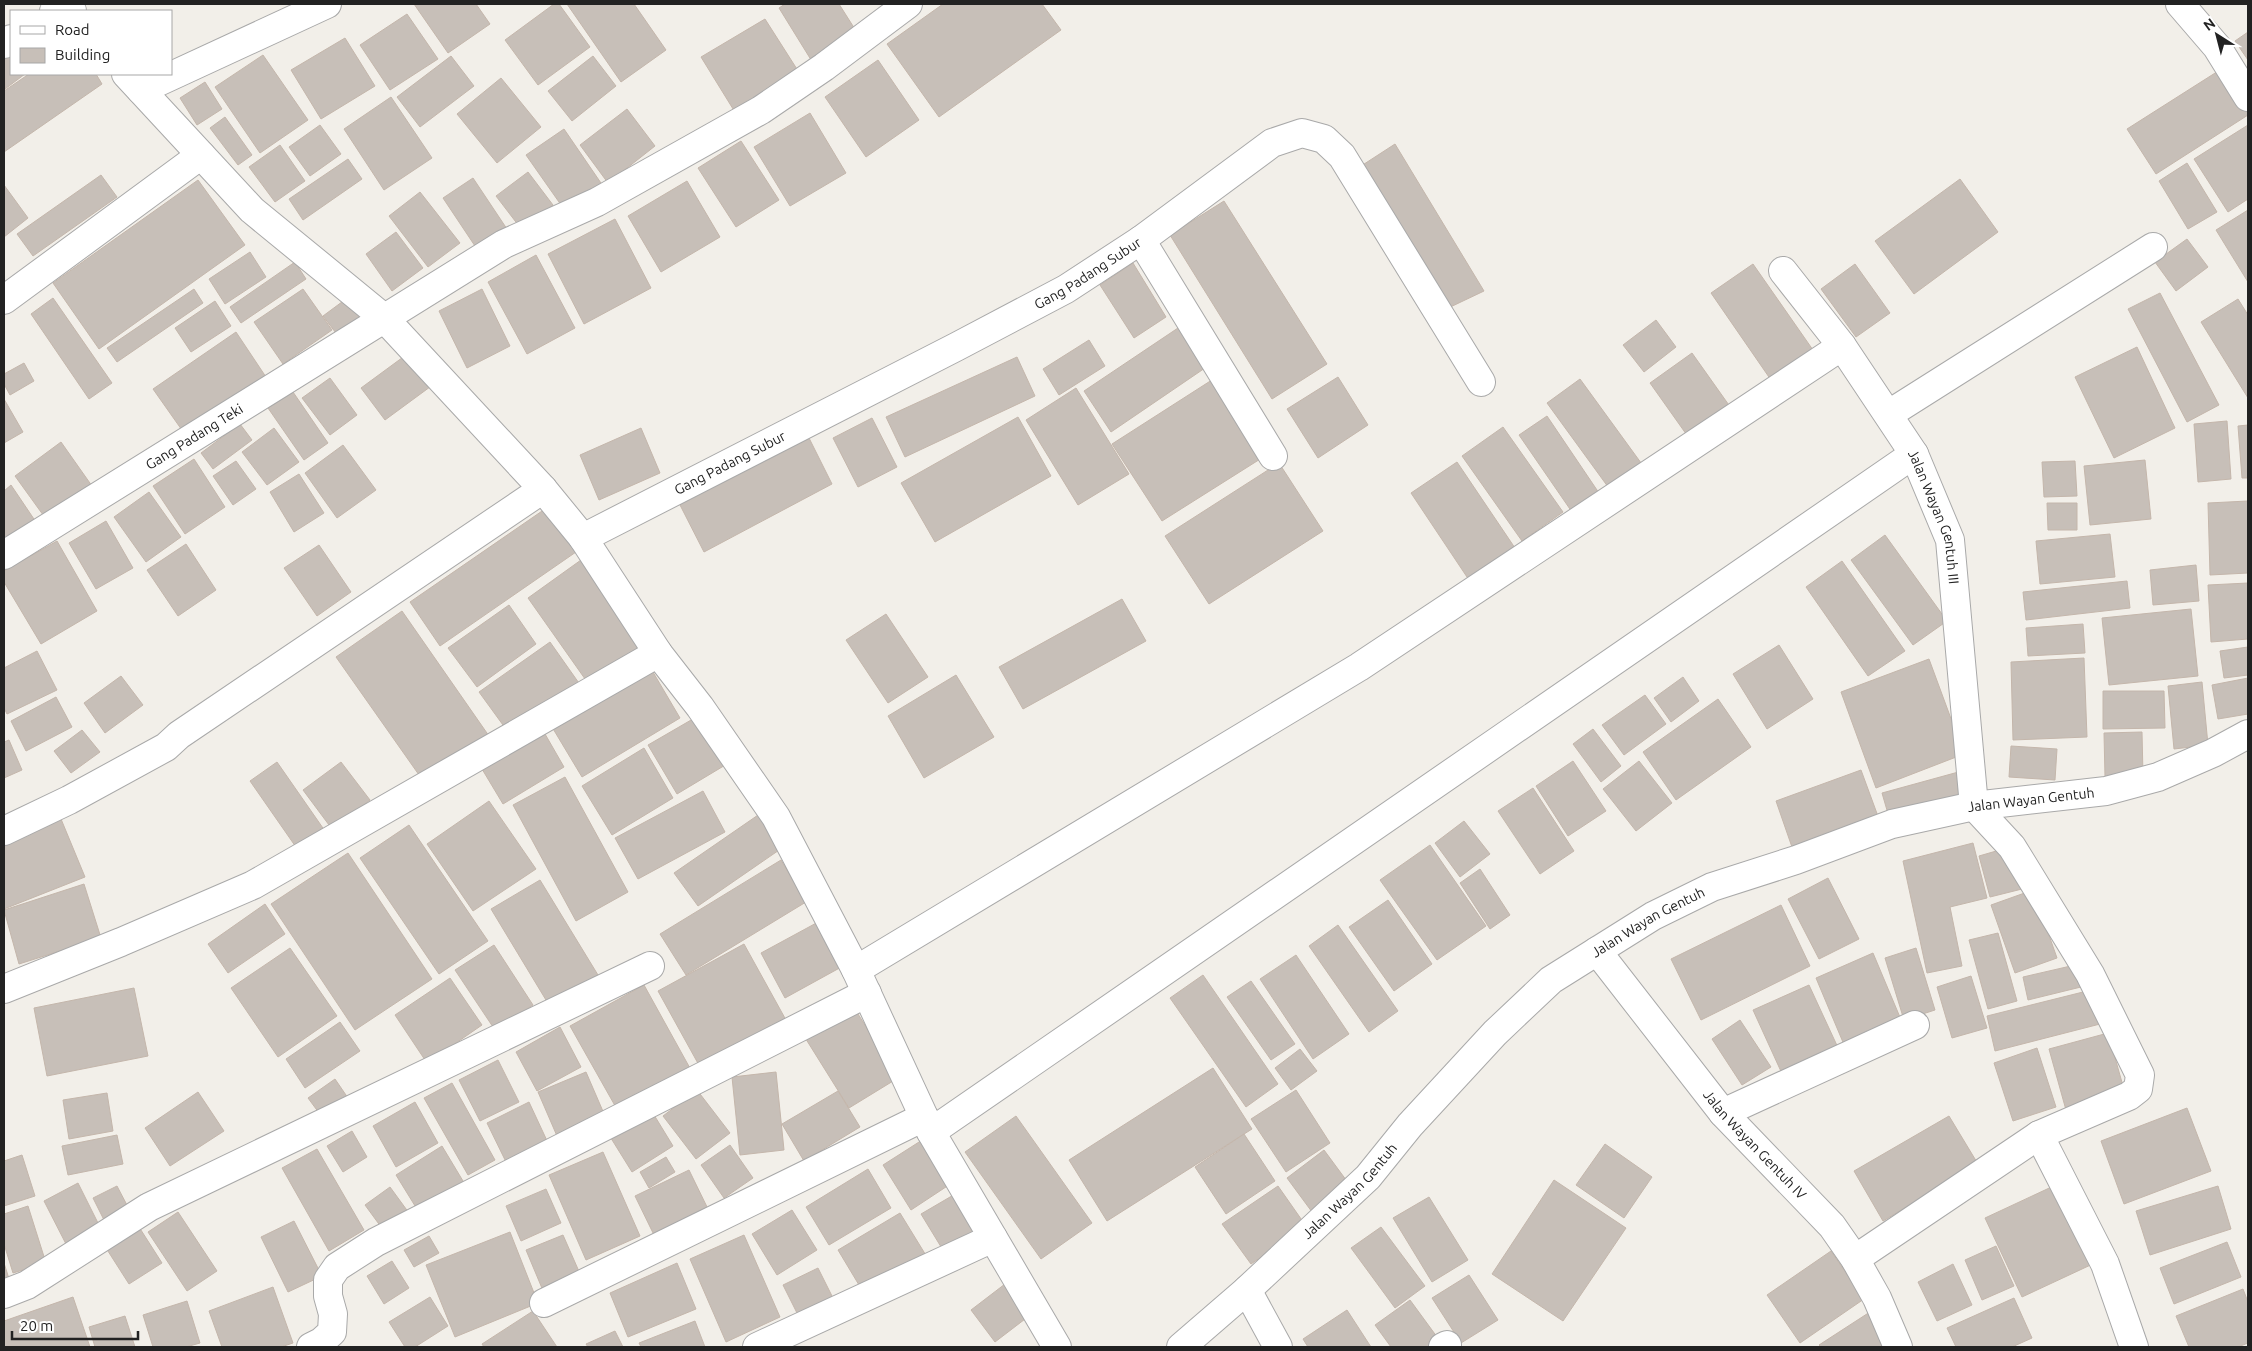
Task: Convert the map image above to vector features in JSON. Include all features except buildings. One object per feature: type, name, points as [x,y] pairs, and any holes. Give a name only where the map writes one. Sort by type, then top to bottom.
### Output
[{"type":"street","points":[[56,10],[65,4],[71,10]]},
{"type":"street","points":[[172,67],[327,4]]},
{"type":"street","name":"Gang Padang Teki","points":[[4,555],[504,244],[597,202],[761,110],[824,67],[908,4]]},
{"type":"street","points":[[2180,4],[2217,47],[2248,97]]},
{"type":"street","points":[[151,75],[134,82],[252,210],[384,318],[543,489],[583,538],[658,653],[700,707],[776,817],[861,982],[928,1125],[1057,1347]]},
{"type":"street","name":"Gang Padang Subur","points":[[583,538],[1058,294],[1141,240],[1272,143],[1302,133],[1324,139],[1342,156],[1481,382]]},
{"type":"street","points":[[4,300],[201,155]]},
{"type":"street","points":[[1141,240],[1273,456]]},
{"type":"street","points":[[1889,414],[2153,247]]},
{"type":"street","name":"Jalan Wayan Gentuh III","points":[[1783,271],[1842,346],[1914,454],[1950,540],[1974,806]]},
{"type":"street","points":[[311,1347],[321,1342],[332,1332],[333,1314],[328,1296],[328,1280],[337,1267],[376,1242],[861,982],[1359,668],[1842,346]]},
{"type":"street","points":[[544,1303],[928,1125],[1914,454]]},
{"type":"street","points":[[4,831],[69,800],[166,747],[179,735],[543,489]]},
{"type":"street","points":[[7,980],[120,942],[253,885],[658,653]]},
{"type":"street","name":"Jalan Wayan Gentuh","points":[[1181,1347],[1247,1290],[1368,1177],[1410,1125],[1495,1033],[1551,980],[1653,916],[1712,887],[1796,860],[1892,824],[1974,806],[2106,791],[2158,777],[2213,753],[2248,734]]},
{"type":"street","points":[[1855,1259],[2039,1135],[2129,1096],[2138,1089],[2140,1075],[2090,974],[2012,846],[1974,806]]},
{"type":"street","name":"Jalan Wayan Gentuh IV","points":[[1597,951],[1723,1113],[1832,1226],[1855,1259],[1877,1298],[1898,1347]]},
{"type":"street","points":[[4,1294],[27,1285],[59,1266],[109,1231],[149,1207],[650,966]]},
{"type":"street","points":[[1723,1113],[1915,1025]]},
{"type":"street","points":[[2039,1135],[2105,1264],[2134,1347]]},
{"type":"street","points":[[757,1347],[993,1238]]},
{"type":"street","points":[[1247,1290],[1278,1347]]}]
